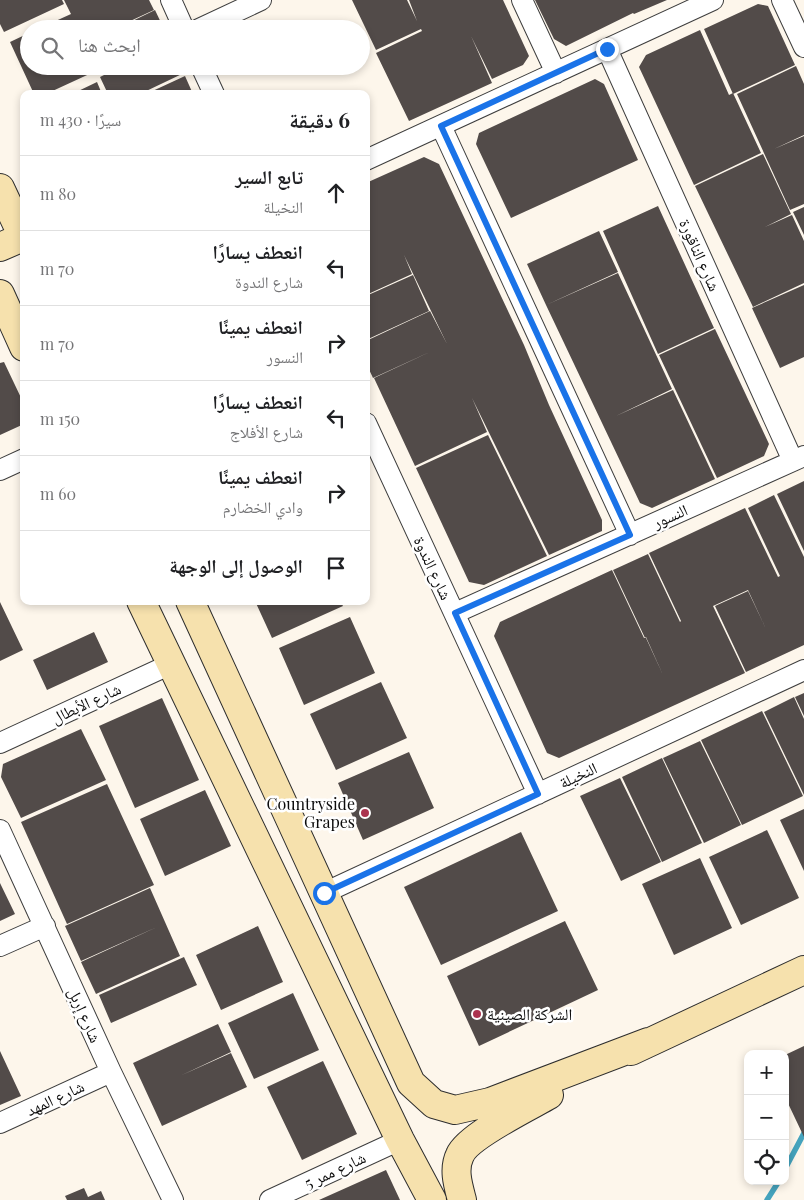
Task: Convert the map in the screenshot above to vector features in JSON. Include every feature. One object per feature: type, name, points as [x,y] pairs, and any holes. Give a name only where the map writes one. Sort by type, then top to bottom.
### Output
[{"type":"street","points":[[171,0],[180,20]]},
{"type":"street","points":[[218,20],[261,0]]},
{"type":"street","points":[[522,0],[556,73]]},
{"type":"street","points":[[370,158],[713,0]]},
{"type":"street","points":[[782,0],[804,47]]},
{"type":"street","name":"شارع الناقورة","points":[[607,49],[799,458]]},
{"type":"street","points":[[206,75],[212,90]]},
{"type":"street","points":[[441,126],[630,535]]},
{"type":"street","points":[[0,188],[16,241]]},
{"type":"street","points":[[0,294],[20,338]]},
{"type":"street","name":"شارع الندوة","points":[[370,432],[538,794]]},
{"type":"street","name":"النسور","points":[[455,613],[799,458]]},
{"type":"street","points":[[0,470],[20,461]]},
{"type":"street","points":[[144,605],[400,1140],[432,1200]]},
{"type":"street","points":[[192,605],[411,1083],[434,1104],[455,1110],[490,1102],[648,1042]]},
{"type":"street","name":"شارع الأبطال","points":[[0,743],[171,664]]},
{"type":"street","name":"النخيلة","points":[[324,893],[804,670]]},
{"type":"street","name":"شارع إربل","points":[[0,830],[172,1200]]},
{"type":"street","points":[[0,946],[45,926]]},
{"type":"street","points":[[462,1200],[456,1167],[460,1153],[474,1139],[515,1114],[648,1042],[796,972]]},
{"type":"street","name":"شارع المهد","points":[[0,1123],[111,1072]]},
{"type":"street","name":"شارع ممر 5","points":[[270,1200],[400,1140]]},
{"type":"building","points":[[0,0],[62,0],[64,4],[30,20],[20,20],[20,25],[4,32],[0,24]]},
{"type":"building","points":[[64,0],[149,0],[154,10],[132,20],[58,20],[71,14]]},
{"type":"building","points":[[352,0],[407,0],[417,21],[409,0],[503,0],[529,56],[523,65],[492,79],[471,36],[492,83],[409,121],[376,53],[422,31],[421,29],[376,50],[370,38],[370,20],[362,20]]},
{"type":"building","points":[[535,0],[667,0],[633,13],[566,46],[554,39]]},
{"type":"building","points":[[758,4],[768,6],[795,65],[733,94],[704,29]]},
{"type":"building","points":[[155,10],[160,20],[134,20]]},
{"type":"building","points":[[700,30],[729,95],[733,93],[761,153],[694,185],[639,67],[646,55]]},
{"type":"building","points":[[20,37],[20,64],[10,42]]},
{"type":"building","points":[[796,66],[804,84],[804,135],[774,149],[804,136],[804,204],[790,210],[737,94]]},
{"type":"building","points":[[25,75],[87,75],[55,90],[32,90]]},
{"type":"building","points":[[104,75],[180,75],[148,90],[106,90],[100,77]]},
{"type":"building","points":[[185,76],[191,90],[155,90]]},
{"type":"building","points":[[595,79],[604,84],[638,160],[511,218],[476,144],[479,133]]},
{"type":"building","points":[[97,82],[100,90],[80,90]]},
{"type":"building","points":[[763,154],[791,214],[765,227],[792,215],[804,241],[804,283],[753,307],[695,186]]},
{"type":"building","points":[[424,157],[439,164],[524,345],[549,405],[602,520],[602,531],[549,555],[472,398],[487,432],[415,466],[374,378],[432,351],[373,378],[370,372],[370,339],[430,311],[447,344],[404,255],[412,274],[370,293],[370,181]]},
{"type":"building","points":[[658,206],[714,328],[658,354],[603,231]]},
{"type":"building","points":[[804,207],[804,235],[793,212]]},
{"type":"building","points":[[599,231],[618,272],[546,305],[527,264]]},
{"type":"building","points":[[618,273],[672,389],[616,416],[673,390],[715,479],[652,508],[640,503],[546,305]]},
{"type":"building","points":[[413,275],[429,311],[370,338],[370,294]]},
{"type":"building","points":[[804,285],[804,357],[780,368],[752,308]]},
{"type":"building","points":[[715,329],[769,444],[764,456],[717,478],[659,355]]},
{"type":"building","points":[[4,362],[20,396],[20,426],[0,435],[0,363]]},
{"type":"building","points":[[488,435],[547,556],[484,585],[469,582],[416,468]]},
{"type":"building","points":[[804,481],[804,551],[777,494]]},
{"type":"building","points":[[774,495],[804,557],[804,645],[746,672],[715,606],[748,591],[766,629],[748,590],[713,606],[745,673],[559,758],[547,753],[494,636],[500,622],[612,570],[645,638],[613,570],[648,554],[680,622],[649,553],[745,508],[778,577],[780,576],[748,508]]},
{"type":"building","points":[[0,602],[23,650],[0,661]]},
{"type":"building","points":[[257,605],[343,606],[272,638]]},
{"type":"building","points":[[350,617],[375,673],[304,705],[279,648]]},
{"type":"building","points":[[94,632],[108,662],[47,690],[33,660]]},
{"type":"building","points":[[381,682],[407,738],[336,770],[310,714]]},
{"type":"building","points":[[804,693],[804,716],[795,697]]},
{"type":"building","points":[[794,697],[804,719],[804,795],[764,712]]},
{"type":"building","points":[[162,698],[199,780],[135,808],[99,726]]},
{"type":"building","points":[[762,711],[803,796],[742,825],[701,740]]},
{"type":"building","points":[[81,729],[106,780],[21,818],[1,777],[3,764]]},
{"type":"building","points":[[700,741],[741,825],[704,843],[663,758]]},
{"type":"building","points":[[409,752],[434,808],[363,840],[338,783]]},
{"type":"building","points":[[662,758],[702,843],[662,862],[622,777]]},
{"type":"building","points":[[620,778],[661,862],[621,881],[580,796]]},
{"type":"building","points":[[107,784],[154,885],[67,924],[21,822]]},
{"type":"building","points":[[205,790],[231,846],[165,876],[140,819]]},
{"type":"building","points":[[804,809],[804,871],[780,820]]},
{"type":"building","points":[[767,830],[799,898],[741,925],[709,857]]},
{"type":"building","points":[[521,832],[558,911],[441,965],[404,887]]},
{"type":"building","points":[[700,858],[732,928],[674,955],[642,884]]},
{"type":"building","points":[[0,883],[15,914],[0,921]]},
{"type":"building","points":[[150,888],[180,956],[96,994],[81,962],[157,927],[81,961],[65,926]]},
{"type":"building","points":[[565,921],[598,990],[479,1046],[447,976]]},
{"type":"building","points":[[258,926],[283,982],[221,1010],[196,955]]},
{"type":"building","points":[[184,957],[197,985],[111,1023],[99,995]]},
{"type":"building","points":[[293,993],[319,1050],[254,1079],[228,1023]]},
{"type":"building","points":[[218,1024],[231,1052],[182,1075],[231,1053],[247,1087],[162,1126],[133,1063]]},
{"type":"building","points":[[804,1046],[804,1137],[789,1105],[789,1053]]},
{"type":"building","points":[[0,1051],[21,1096],[0,1105]]},
{"type":"building","points":[[323,1061],[357,1134],[302,1160],[267,1087]]},
{"type":"building","points":[[386,1170],[400,1200],[319,1200]]},
{"type":"building","points":[[84,1188],[88,1197],[101,1191],[105,1200],[67,1200],[65,1196]]},
{"type":"waterway","points":[[789,1161],[804,1133]]},
{"type":"waterway","points":[[767,1200],[776,1185]]},
{"type":"place","name":"Countryside Grapes","points":[[365,813]]},
{"type":"place","name":"الشركة الصينية","points":[[477,1014]]},
{"type":"route","points":[[324,893],[538,794],[455,613],[630,535],[441,126],[607,49]]}]
